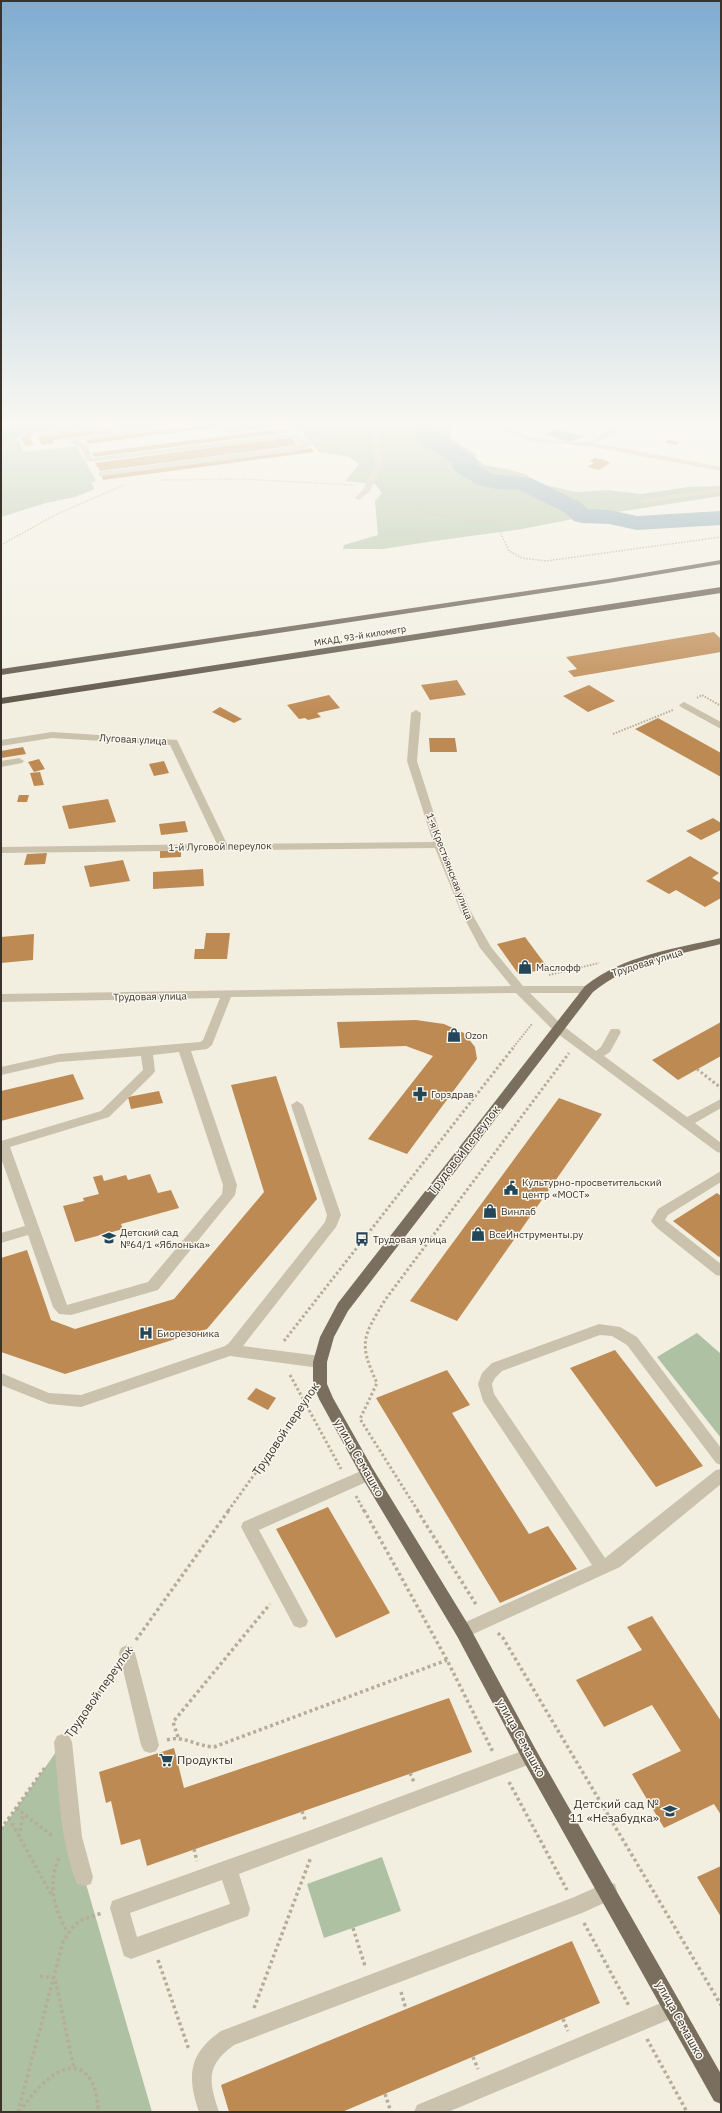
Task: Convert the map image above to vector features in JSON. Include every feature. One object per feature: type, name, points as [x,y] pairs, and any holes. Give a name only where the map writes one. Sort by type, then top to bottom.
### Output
[{"type":"highway","name":"МКАД, 93-й километр","points":[[1,672],[600,582],[721,562]]},
{"type":"highway","name":"МКАД, 93-й километр","points":[[1,701],[721,590]]},
{"type":"main road","name":"Трудовая улица","points":[[589,989],[602,977],[622,968],[721,941]]},
{"type":"main road","name":"Трудовой переулок","points":[[320,1384],[320,1362],[327,1337],[343,1307],[589,989]]},
{"type":"main road","name":"улица Семашко","points":[[320,1384],[326,1399],[368,1474],[463,1631],[530,1756],[608,1891],[721,2094]]},
{"type":"street","points":[[684,705],[721,726]]},
{"type":"street","name":"1-я Крестьянская улица","points":[[416,713],[412,761],[439,845],[466,912],[486,948],[520,990],[558,1028],[721,1149]]},
{"type":"street","name":"Луговая улица","points":[[1,743],[52,735],[174,742],[223,846]]},
{"type":"street","points":[[1,764],[18,761]]},
{"type":"street","name":"1-й Луговой переулок","points":[[1,850],[223,846],[439,845]]},
{"type":"street","name":"Трудовая улица","points":[[1,998],[432,990],[589,989]]},
{"type":"street","points":[[1,1071],[66,1057],[148,1052],[203,1046],[208,1042],[227,994]]},
{"type":"street","points":[[596,1057],[606,1049],[615,1032]]},
{"type":"street","points":[[148,1052],[149,1071],[106,1113],[4,1144],[3,1147],[60,1307],[67,1311],[153,1286],[218,1207],[231,1188],[184,1048]]},
{"type":"street","points":[[686,1123],[721,1103]]},
{"type":"street","points":[[230,1350],[331,1224],[334,1215],[298,1105]]},
{"type":"street","points":[[721,1176],[664,1212],[658,1221],[721,1271]]},
{"type":"street","points":[[1,1238],[33,1230]]},
{"type":"street","points":[[603,1568],[484,1391],[484,1382],[489,1373],[496,1367],[599,1329],[615,1331],[632,1341],[721,1459]]},
{"type":"street","points":[[1,1378],[50,1400],[60,1402],[81,1401],[230,1350],[320,1362]]},
{"type":"street","points":[[300,1621],[249,1527],[368,1474]]},
{"type":"street","points":[[463,1631],[614,1562],[721,1475]]},
{"type":"street","points":[[127,1653],[150,1745]]},
{"type":"street","points":[[63,1742],[71,1845],[84,1877]]},
{"type":"street","points":[[228,1869],[241,1909],[131,1949],[119,1908],[319,1836],[530,1756]]},
{"type":"street","points":[[209,2112],[200,2084],[202,2068],[215,2046],[245,2031],[575,1906],[608,1891]]},
{"type":"street","points":[[424,2112],[639,2024],[673,2008]]},
{"type":"path","points":[[1,545],[43,522]]},
{"type":"path","points":[[467,522],[479,522]]},
{"type":"path","points":[[495,522],[500,529],[503,541],[509,551],[522,558],[546,561],[637,550],[721,537]]},
{"type":"path","points":[[613,734],[684,705]]},
{"type":"path","points":[[541,1012],[277,1349],[305,1404],[446,1660],[501,1768],[687,2112]]},
{"type":"path","points":[[697,1069],[721,1088]]},
{"type":"path","name":"Трудовой переулок","points":[[1,1829],[320,1384]]},
{"type":"path","points":[[282,1589],[173,1722],[178,1737],[191,1744],[203,1747],[214,1747],[446,1660]]},
{"type":"path","points":[[150,1745],[178,1737]]},
{"type":"path","points":[[16,1808],[71,1845],[54,1868],[52,1886],[53,1898]]},
{"type":"path","points":[[19,1837],[23,1814]]},
{"type":"path","points":[[9,1818],[53,1898],[62,1924],[68,1933]]},
{"type":"path","points":[[245,2031],[319,1836]]},
{"type":"path","points":[[19,2112],[55,1978],[60,1952],[68,1933],[80,1920],[119,1908]]},
{"type":"path","points":[[352,1928],[371,1983]]},
{"type":"path","points":[[152,1942],[190,2054]]},
{"type":"path","points":[[40,1976],[55,1978]]},
{"type":"path","points":[[55,1978],[74,2069]]},
{"type":"path","points":[[404,2000],[406,2008]]},
{"type":"path","points":[[19,2112],[30,2095],[42,2083],[56,2072],[65,2069],[74,2069],[85,2074],[91,2080],[96,2092],[99,2112]]},
{"type":"path","points":[[385,2094],[391,2112]]},
{"type":"green space","points":[[377,522],[560,522],[522,529],[383,549],[343,549],[344,545],[378,535]]},
{"type":"green space","points":[[697,1333],[721,1354],[721,1438],[657,1357]]},
{"type":"green space","points":[[63,1742],[84,1877],[152,2112],[1,2112],[1,1830]]},
{"type":"green space","points":[[382,1857],[401,1911],[324,1938],[307,1884]]},
{"type":"building","points":[[714,632],[721,639],[721,652],[574,677],[568,671],[577,669],[566,657]]},
{"type":"building","points":[[457,680],[466,695],[430,700],[421,685]]},
{"type":"building","points":[[589,685],[615,701],[588,712],[563,696]]},
{"type":"building","points":[[329,695],[340,708],[317,713],[321,717],[308,720],[305,718],[299,719],[287,705]]},
{"type":"building","points":[[220,707],[242,719],[234,723],[212,712]]},
{"type":"building","points":[[658,718],[721,753],[721,777],[635,729]]},
{"type":"building","points":[[429,738],[455,738],[457,752],[430,752]]},
{"type":"building","points":[[23,747],[26,754],[1,758],[1,751]]},
{"type":"building","points":[[39,759],[45,769],[34,772],[28,762]]},
{"type":"building","points":[[164,761],[169,773],[154,776],[149,764]]},
{"type":"building","points":[[40,772],[44,785],[34,786],[30,773]]},
{"type":"building","points":[[19,795],[29,795],[27,802],[17,802]]},
{"type":"building","points":[[108,799],[116,822],[69,829],[62,806]]},
{"type":"building","points":[[713,818],[721,823],[721,830],[701,840],[686,831]]},
{"type":"building","points":[[185,821],[188,832],[161,835],[159,824]]},
{"type":"building","points":[[181,850],[181,857],[160,858],[160,851]]},
{"type":"building","points":[[47,853],[45,864],[24,865],[27,854]]},
{"type":"building","points":[[690,856],[719,873],[712,878],[721,883],[721,898],[705,907],[676,890],[669,894],[646,881]]},
{"type":"building","points":[[123,860],[130,881],[90,887],[84,866]]},
{"type":"building","points":[[203,869],[204,886],[153,889],[153,872]]},
{"type":"building","points":[[206,933],[230,933],[227,959],[194,959],[195,949],[204,949]]},
{"type":"building","points":[[34,934],[33,960],[1,963],[1,937]]},
{"type":"building","points":[[525,937],[548,968],[519,975],[497,944]]},
{"type":"building","points":[[416,1020],[444,1024],[464,1033],[475,1047],[477,1059],[407,1154],[368,1139],[433,1056],[406,1046],[340,1048],[337,1022]]},
{"type":"building","points":[[721,1022],[721,1056],[678,1080],[652,1060]]},
{"type":"building","points":[[73,1074],[84,1099],[1,1121],[1,1091]]},
{"type":"building","points":[[276,1076],[317,1199],[207,1329],[65,1374],[1,1352],[1,1258],[27,1250],[51,1320],[75,1329],[174,1299],[264,1192],[231,1085]]},
{"type":"building","points":[[159,1091],[163,1103],[131,1109],[128,1097]]},
{"type":"building","points":[[559,1098],[602,1114],[457,1321],[410,1301]]},
{"type":"building","points":[[150,1174],[158,1193],[171,1190],[179,1208],[121,1224],[123,1229],[75,1242],[63,1206],[84,1201],[83,1198],[99,1194],[93,1177],[102,1175],[104,1181],[126,1175],[128,1180]]},
{"type":"building","points":[[717,1193],[721,1196],[721,1256],[719,1257],[673,1221]]},
{"type":"building","points":[[615,1350],[703,1466],[656,1487],[570,1368]]},
{"type":"building","points":[[447,1370],[470,1405],[452,1413],[529,1534],[548,1526],[577,1569],[500,1603],[376,1398]]},
{"type":"building","points":[[256,1388],[276,1398],[268,1410],[247,1399]]},
{"type":"building","points":[[328,1507],[390,1613],[336,1638],[276,1529]]},
{"type":"building","points":[[652,1616],[721,1721],[721,1815],[714,1804],[664,1828],[632,1774],[681,1751],[652,1705],[604,1727],[576,1680],[642,1650],[627,1627]]},
{"type":"building","points":[[449,1698],[472,1752],[147,1866],[140,1839],[121,1845],[111,1801],[106,1803],[99,1772],[174,1748],[184,1788]]},
{"type":"building","points":[[721,1866],[721,1917],[697,1877]]},
{"type":"building","points":[[572,1941],[600,2003],[342,2112],[229,2112],[221,2085]]},
{"type":"waterway","points":[[630,522],[637,523],[660,522]]},
{"type":"place","name":"Маслофф","points":[[525,967]]},
{"type":"place","name":"Ozon","points":[[454,1035]]},
{"type":"place","name":"Горздрав","points":[[420,1094]]},
{"type":"place","name":"Культурно-просветительский центр «МОСТ»","points":[[511,1188]]},
{"type":"place","name":"Винлаб","points":[[490,1211]]},
{"type":"place","name":"ВсеИнструменты.ру","points":[[478,1234]]},
{"type":"place","name":"Детский сад №64/1 «Яблонька»","points":[[109,1238]]},
{"type":"place","name":"Трудовая улица","points":[[362,1239]]},
{"type":"place","name":"Биорезоника","points":[[146,1333]]},
{"type":"place","name":"Продукты","points":[[166,1760]]},
{"type":"place","name":"Детский сад № 11 «Незабудка»","points":[[670,1811]]}]
